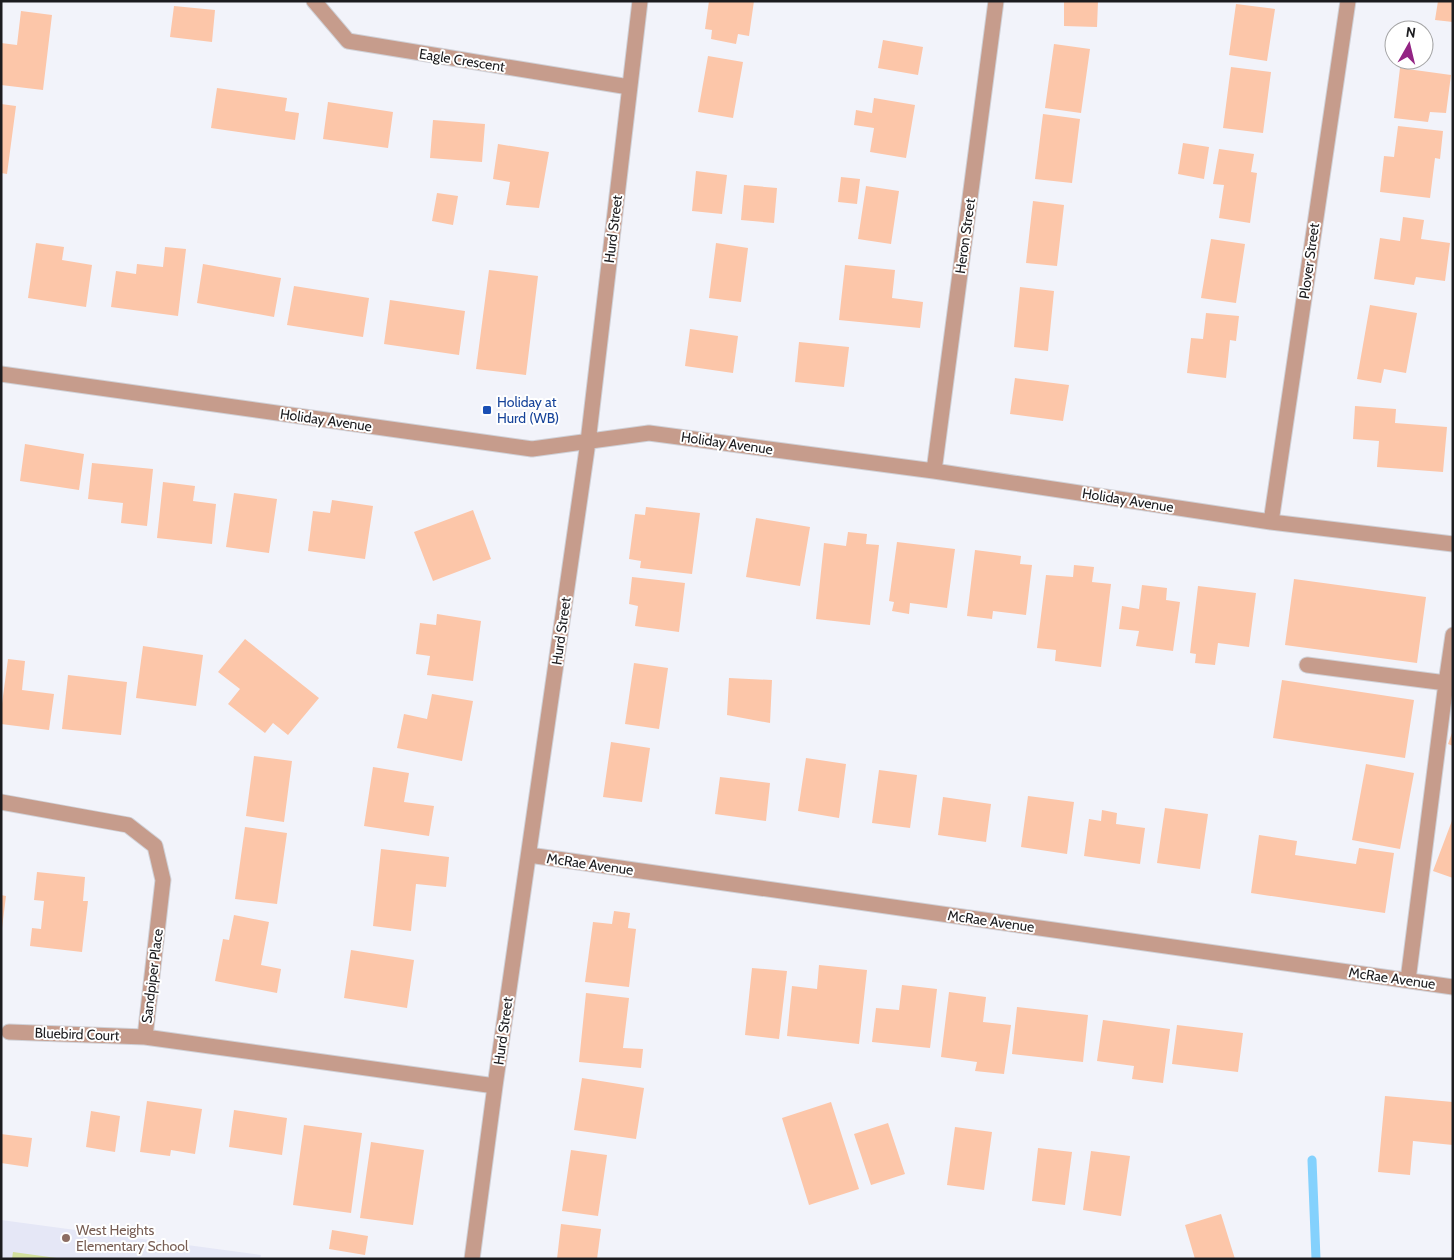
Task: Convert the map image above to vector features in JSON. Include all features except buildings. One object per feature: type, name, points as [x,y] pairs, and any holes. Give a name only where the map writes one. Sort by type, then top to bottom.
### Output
[{"type":"street","name":"Eagle Crescent","points":[[314,1],[348,41],[629,87]]},
{"type":"street","name":"Hurd Street","points":[[472,1259],[495,1086],[588,442],[640,1]]},
{"type":"street","name":"Heron Street","points":[[934,471],[996,1]]},
{"type":"street","name":"Plover Street","points":[[1271,522],[1348,1]]},
{"type":"street","name":"Holiday Avenue","points":[[1,374],[532,449],[649,433],[934,471],[1271,522],[1453,544]]},
{"type":"street","points":[[1408,980],[1453,634]]},
{"type":"street","points":[[1307,665],[1446,683]]},
{"type":"street","name":"Sandpiper Place","points":[[1,802],[128,825],[155,846],[163,880],[144,1037],[495,1086]]},
{"type":"street","name":"McRae Avenue","points":[[529,855],[1453,987]]},
{"type":"street","name":"Bluebird Court","points":[[9,1032],[144,1037]]},
{"type":"shaded area","name":"West Heights Elementary School","points":[[1,1220],[261,1255],[260,1259],[1,1259]]},
{"type":"green space","points":[[13,1252],[64,1259],[12,1259]]},
{"type":"waterway","points":[[1312,1160],[1316,1259]]},
{"type":"place","name":"Holiday at Hurd (WB)","points":[[487,410]]},
{"type":"place","name":"West Heights Elementary School","points":[[66,1238]]}]
